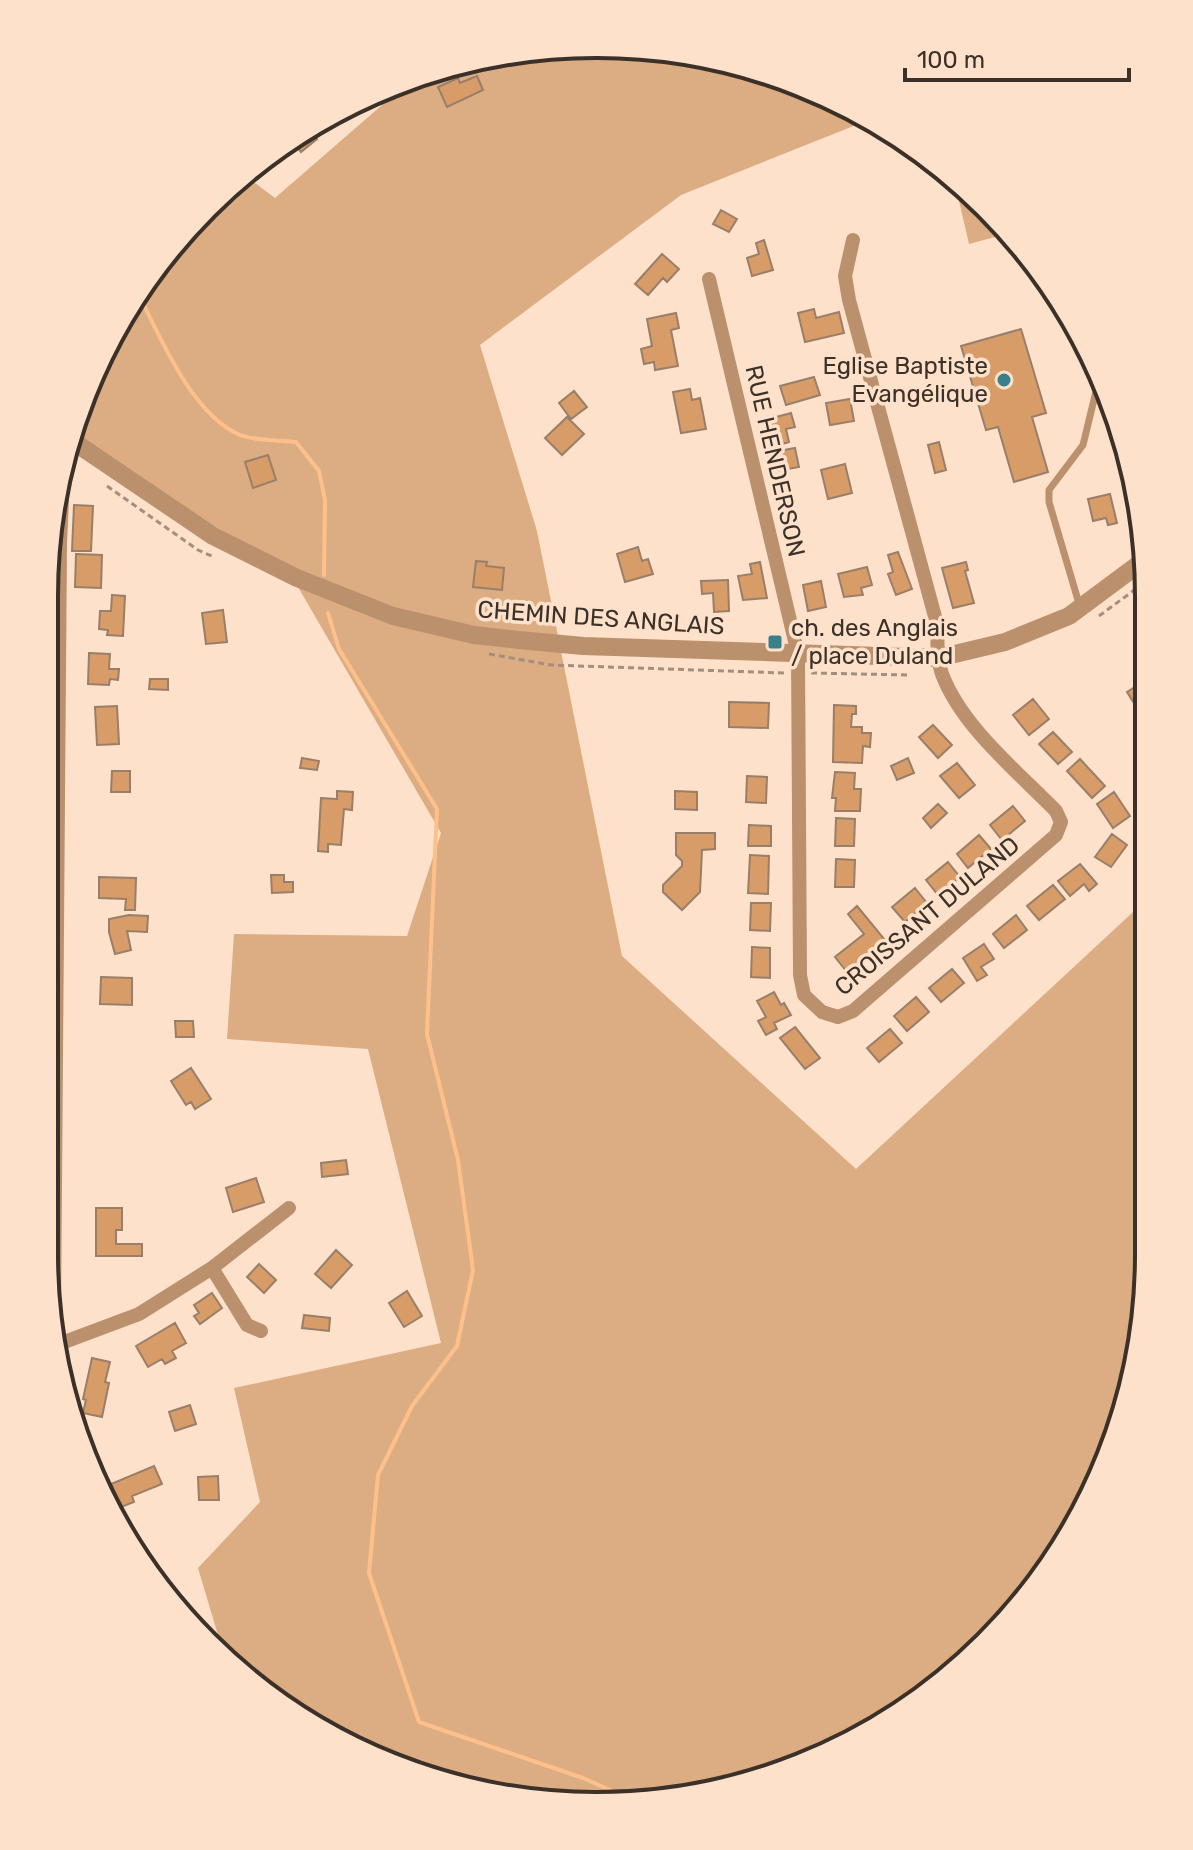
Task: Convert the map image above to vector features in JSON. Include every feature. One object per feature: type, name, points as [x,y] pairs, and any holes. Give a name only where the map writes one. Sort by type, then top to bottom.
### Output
[{"type":"street","points":[[853,240],[845,276],[849,300],[937,624],[938,658]]},
{"type":"street","name":"RUE HENDERSON","points":[[709,279],[798,654]]},
{"type":"street","name":"CHEMIN DES ANGLAIS","points":[[80,446],[213,536],[297,578],[393,616],[474,635],[583,646],[938,658],[1005,642],[1081,609],[1134,568]]},
{"type":"street","points":[[58,721],[60,554]]},
{"type":"street","name":"CROISSANT DULAND","points":[[798,654],[800,975],[804,995],[822,1012],[838,1017],[853,1011],[1056,835],[1061,822],[1056,811],[966,717],[942,673],[938,658]]},
{"type":"street","points":[[66,1342],[139,1314],[212,1268],[289,1208]]},
{"type":"street","points":[[212,1268],[247,1325],[261,1331]]},
{"type":"lane","points":[[1081,609],[1049,502],[1049,490],[1083,445],[1095,394]]},
{"type":"path","points":[[122,497],[142,512]]},
{"type":"path","points":[[808,673],[916,675]]},
{"type":"shaded area","points":[[561,59],[632,59],[702,68],[803,99],[856,125],[681,195],[480,345],[537,531],[622,956],[856,1169],[1135,910],[1134,1289],[1125,1359],[1094,1460],[1063,1523],[1024,1581],[952,1658],[866,1720],[803,1751],[736,1774],[702,1782],[632,1791],[561,1791],[491,1782],[390,1751],[327,1720],[241,1658],[218,1636],[198,1568],[260,1502],[234,1388],[441,1343],[368,1049],[227,1039],[234,934],[407,936],[441,833],[291,575],[81,442],[114,358],[130,327],[169,269],[216,216],[253,182],[275,198],[388,100],[457,76],[526,63]]},
{"type":"shaded area","points":[[958,198],[997,237],[969,244]]},
{"type":"building","points":[[477,76],[483,90],[447,107],[438,87],[458,78],[460,83]]},
{"type":"building","points":[[316,137],[317,139],[301,152],[298,148]]},
{"type":"building","points":[[721,210],[737,219],[729,232],[713,224]]},
{"type":"building","points":[[764,240],[773,270],[752,276],[747,258],[759,254],[756,243]]},
{"type":"building","points":[[662,254],[679,269],[667,282],[663,278],[648,295],[635,284]]},
{"type":"building","points":[[814,309],[816,318],[839,312],[844,333],[805,342],[798,313]]},
{"type":"building","points":[[676,313],[679,328],[671,330],[678,366],[655,370],[654,362],[644,364],[641,349],[652,346],[647,319]]},
{"type":"building","name":"Eglise Baptiste Evangélique","points":[[1021,329],[1046,413],[1032,417],[1048,472],[1014,482],[998,427],[986,430],[961,346]]},
{"type":"building","points":[[814,377],[820,395],[786,405],[780,386]]},
{"type":"building","points":[[690,389],[692,400],[700,398],[706,429],[681,433],[673,392]]},
{"type":"building","points":[[574,391],[587,407],[571,419],[559,403]]},
{"type":"building","points":[[850,399],[854,421],[830,425],[826,403]]},
{"type":"building","points":[[791,413],[795,427],[786,429],[789,442],[772,447],[765,420]]},
{"type":"building","points":[[567,417],[584,434],[562,455],[545,438]]},
{"type":"building","points":[[939,442],[946,470],[935,473],[928,445]]},
{"type":"building","points":[[795,448],[799,467],[771,472],[768,453]]},
{"type":"building","points":[[268,455],[276,480],[253,488],[245,462]]},
{"type":"building","points":[[845,464],[852,493],[828,499],[821,470]]},
{"type":"building","points":[[1110,494],[1117,523],[1108,525],[1106,518],[1093,521],[1088,499]]},
{"type":"building","points":[[74,505],[93,506],[91,551],[72,551]]},
{"type":"building","points":[[638,547],[642,561],[648,559],[653,574],[625,582],[617,554]]},
{"type":"building","points":[[898,552],[912,589],[896,595],[888,574],[893,572],[888,555]]},
{"type":"building","points":[[76,554],[102,555],[101,588],[75,587]]},
{"type":"building","points":[[476,561],[487,562],[486,566],[504,568],[502,590],[473,587]]},
{"type":"building","points":[[760,562],[767,598],[743,600],[738,576],[752,574],[750,564]]},
{"type":"building","points":[[966,562],[968,570],[965,571],[974,603],[953,608],[942,568]]},
{"type":"building","points":[[867,567],[872,585],[861,588],[863,595],[844,597],[838,574]]},
{"type":"building","points":[[728,580],[729,611],[714,612],[713,593],[702,594],[701,581]]},
{"type":"building","points":[[821,581],[826,607],[808,611],[803,585]]},
{"type":"building","points":[[112,595],[125,596],[123,636],[107,635],[108,630],[99,629],[100,611],[111,611]]},
{"type":"building","points":[[223,610],[227,642],[206,644],[202,613]]},
{"type":"building","points":[[89,653],[110,654],[109,669],[119,669],[118,680],[110,679],[109,685],[88,684]]},
{"type":"building","points":[[150,679],[168,679],[168,690],[149,689]]},
{"type":"building","points":[[1135,687],[1135,705],[1127,692]]},
{"type":"building","points":[[1033,699],[1049,719],[1029,735],[1013,715]]},
{"type":"building","points":[[729,702],[769,703],[768,728],[729,727]]},
{"type":"building","points":[[834,705],[856,706],[851,727],[862,727],[862,733],[871,733],[870,747],[863,746],[862,763],[833,762]]},
{"type":"building","points":[[117,706],[119,744],[97,745],[95,707]]},
{"type":"building","points":[[933,725],[952,745],[938,758],[919,737]]},
{"type":"building","points":[[1053,732],[1072,752],[1058,764],[1039,744]]},
{"type":"building","points":[[302,758],[319,761],[317,770],[300,768]]},
{"type":"building","points":[[908,758],[914,773],[897,780],[891,766]]},
{"type":"building","points":[[1080,759],[1105,786],[1092,798],[1067,771]]},
{"type":"building","points":[[957,763],[975,785],[959,798],[940,776]]},
{"type":"building","points":[[112,771],[130,771],[130,792],[111,792]]},
{"type":"building","points":[[835,772],[855,773],[854,789],[861,789],[860,811],[835,811],[836,798],[832,798]]},
{"type":"building","points":[[747,776],[767,777],[766,803],[746,802]]},
{"type":"building","points":[[337,791],[353,792],[352,810],[344,809],[341,845],[328,844],[328,852],[318,851],[321,798],[337,799]]},
{"type":"building","points":[[675,791],[697,792],[697,810],[675,809]]},
{"type":"building","points":[[1114,792],[1130,816],[1113,828],[1097,804]]},
{"type":"building","points":[[938,804],[947,813],[931,828],[923,818]]},
{"type":"building","points":[[1013,806],[1025,821],[1002,840],[990,825]]},
{"type":"building","points":[[836,818],[855,819],[854,846],[835,846]]},
{"type":"building","points":[[749,825],[771,826],[771,846],[748,846]]},
{"type":"building","points":[[676,833],[715,833],[715,849],[702,850],[700,892],[682,910],[663,892],[663,885],[682,866],[676,855]]},
{"type":"building","points":[[1112,834],[1127,845],[1111,867],[1095,857]]},
{"type":"building","points":[[979,835],[991,849],[968,868],[957,854]]},
{"type":"building","points":[[750,855],[769,856],[768,894],[748,893]]},
{"type":"building","points":[[836,859],[855,860],[854,887],[835,887]]},
{"type":"building","points":[[948,862],[960,877],[938,895],[926,880]]},
{"type":"building","points":[[1080,864],[1097,884],[1089,891],[1084,884],[1070,896],[1058,881]]},
{"type":"building","points":[[271,875],[284,875],[284,882],[293,882],[293,892],[272,893]]},
{"type":"building","points":[[99,877],[136,878],[135,910],[125,910],[126,899],[99,898]]},
{"type":"building","points":[[1053,885],[1065,899],[1039,920],[1027,906]]},
{"type":"building","points":[[915,888],[927,903],[905,922],[892,907]]},
{"type":"building","points":[[751,903],[771,903],[770,931],[750,930]]},
{"type":"building","points":[[857,906],[885,940],[847,972],[835,957],[864,934],[848,914]]},
{"type":"building","points":[[129,915],[148,916],[147,932],[127,931],[131,950],[115,954],[109,919]]},
{"type":"building","points":[[1016,915],[1027,930],[1004,948],[993,934]]},
{"type":"building","points":[[984,944],[994,959],[981,967],[987,975],[977,981],[963,958]]},
{"type":"building","points":[[752,947],[770,948],[770,978],[751,977]]},
{"type":"building","points":[[952,969],[964,983],[941,1002],[929,988]]},
{"type":"building","points":[[101,977],[132,978],[132,1005],[100,1004]]},
{"type":"building","points":[[774,992],[791,1015],[774,1023],[777,1029],[766,1035],[758,1021],[766,1017],[757,1001]]},
{"type":"building","points":[[916,997],[929,1012],[907,1031],[894,1016]]},
{"type":"building","points":[[175,1021],[193,1021],[194,1037],[176,1037]]},
{"type":"building","points":[[795,1027],[820,1058],[805,1069],[780,1038]]},
{"type":"building","points":[[890,1029],[902,1043],[879,1062],[867,1048]]},
{"type":"building","points":[[191,1068],[211,1099],[195,1109],[191,1102],[186,1105],[171,1081]]},
{"type":"building","points":[[346,1160],[348,1174],[322,1177],[321,1163]]},
{"type":"building","points":[[256,1178],[264,1202],[233,1212],[226,1188]]},
{"type":"building","points":[[96,1208],[122,1208],[122,1230],[116,1230],[116,1244],[142,1244],[142,1256],[96,1256]]},
{"type":"building","points":[[336,1250],[352,1265],[331,1288],[315,1274]]},
{"type":"building","points":[[259,1264],[276,1280],[264,1293],[247,1277]]},
{"type":"building","points":[[407,1291],[422,1316],[404,1327],[389,1303]]},
{"type":"building","points":[[212,1293],[222,1308],[200,1324],[194,1316],[199,1313],[194,1305]]},
{"type":"building","points":[[304,1315],[330,1318],[329,1331],[302,1328]]},
{"type":"building","points":[[175,1323],[186,1343],[172,1351],[176,1358],[165,1364],[162,1359],[148,1367],[136,1346]]},
{"type":"building","points":[[92,1358],[110,1362],[102,1417],[83,1413]]},
{"type":"building","points":[[190,1405],[196,1424],[175,1431],[169,1412]]},
{"type":"building","points":[[154,1466],[162,1484],[132,1496],[134,1502],[122,1507],[111,1484]]},
{"type":"building","points":[[218,1476],[219,1500],[199,1500],[198,1477]]},
{"type":"waterway","points":[[144,305],[180,374],[207,410],[240,435],[296,442],[319,471],[325,500],[324,575]]},
{"type":"waterway","points":[[328,613],[339,649],[437,809],[427,1034],[458,1160],[473,1270],[457,1346],[412,1406],[378,1475],[369,1573],[419,1722],[583,1778],[613,1792]]},
{"type":"place","name":"Eglise Baptiste Evangélique","points":[[1004,380]]},
{"type":"place","name":"ch. des Anglais / place Duland","points":[[775,642]]}]
